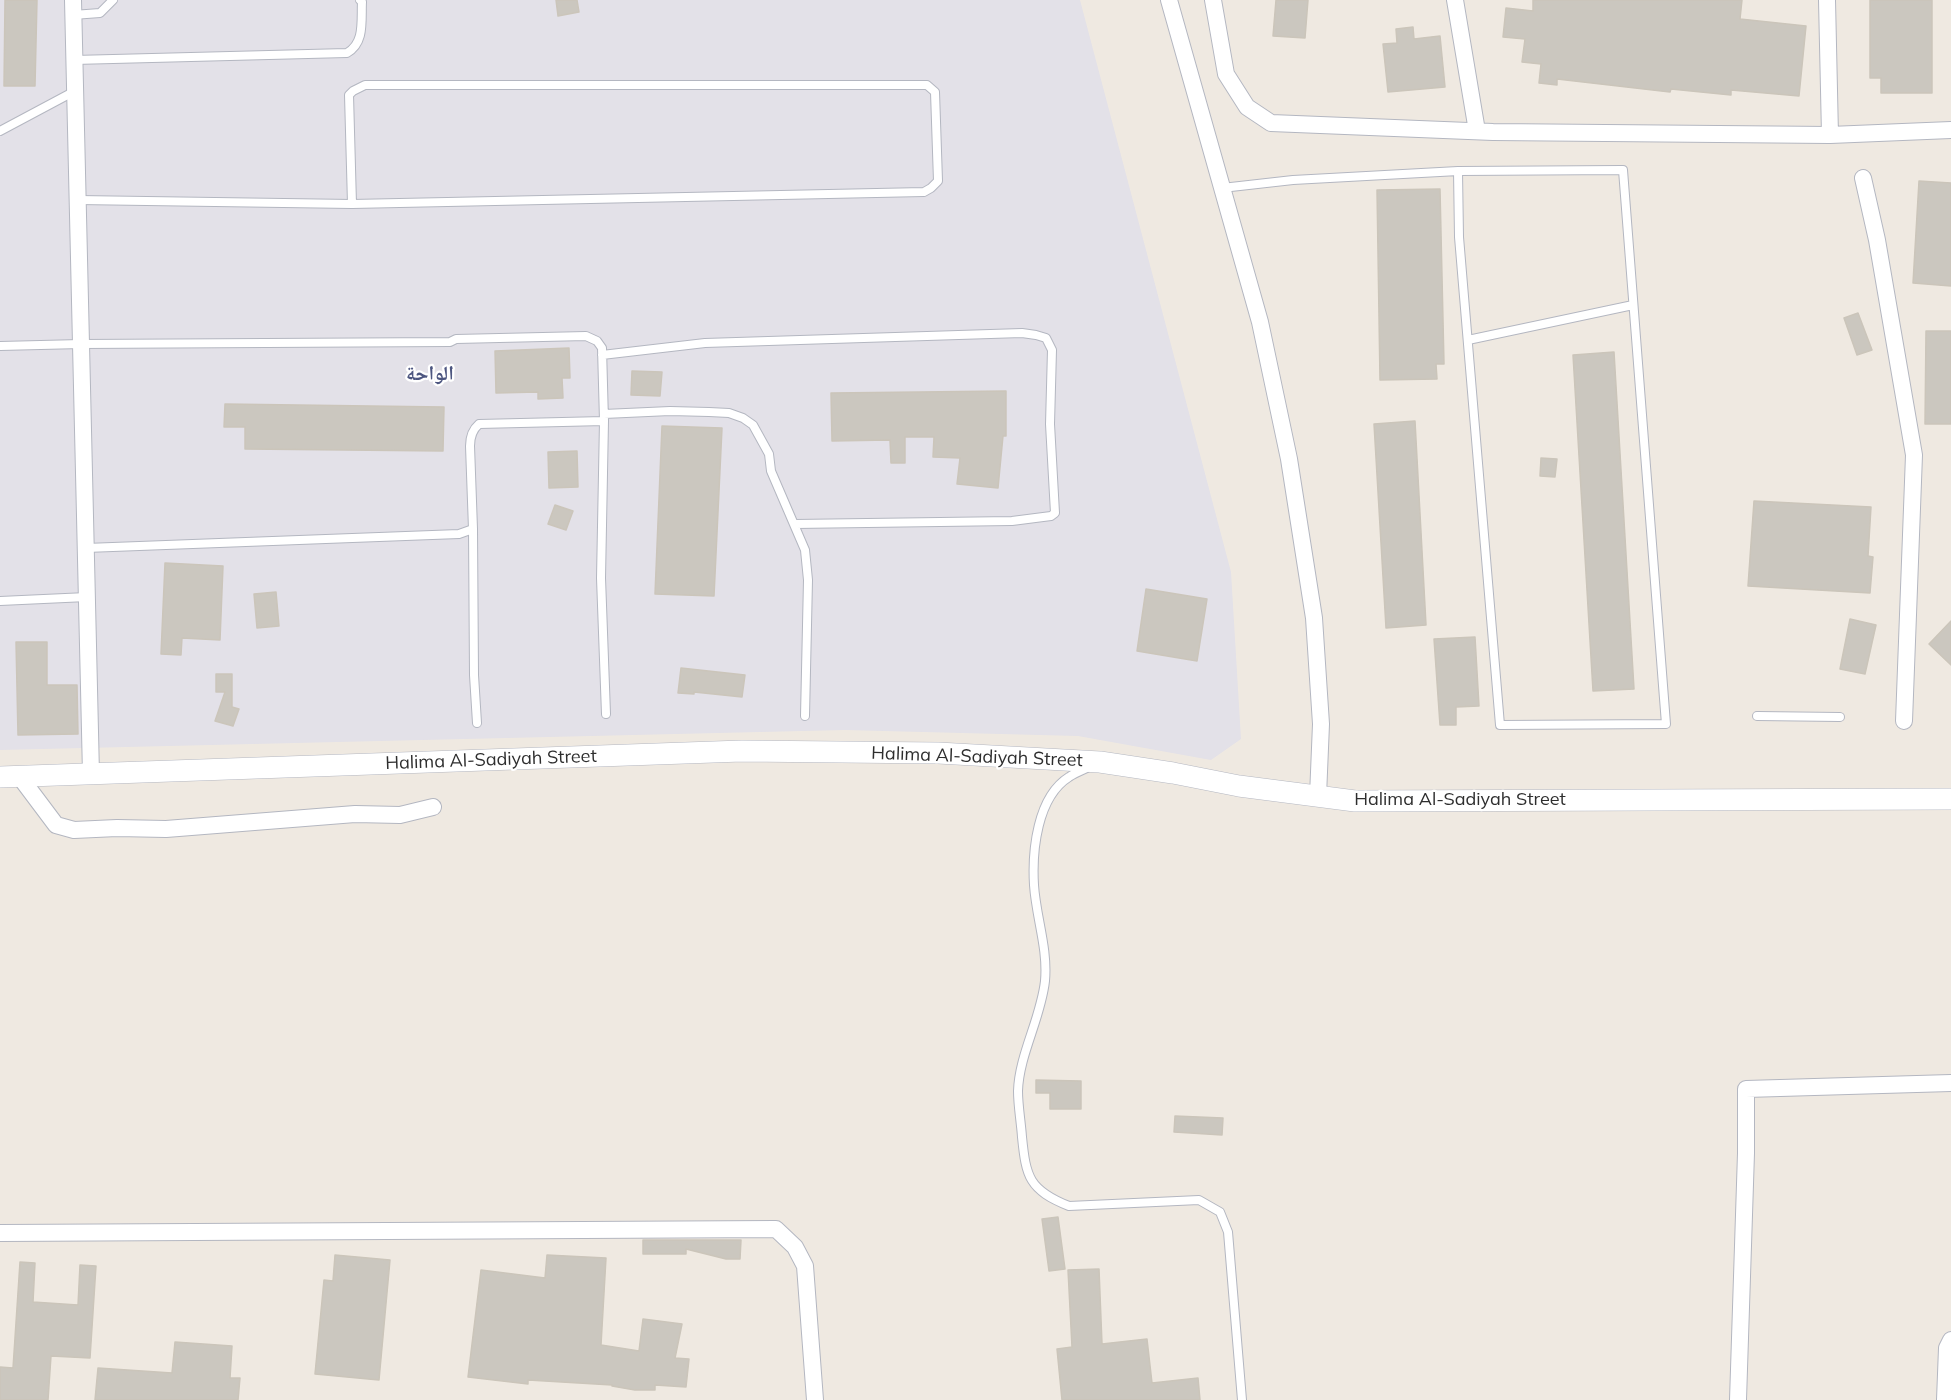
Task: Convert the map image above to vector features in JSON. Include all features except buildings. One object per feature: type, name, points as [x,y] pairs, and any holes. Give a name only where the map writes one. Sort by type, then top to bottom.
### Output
[{"type":"street","points":[[1170,0],[1260,322],[1289,459],[1314,618],[1321,724],[1318,796]]},
{"type":"street","points":[[1213,0],[1226,74],[1247,107],[1271,123],[1477,131],[1830,135],[1951,130]]},
{"type":"street","points":[[1455,0],[1477,131]]},
{"type":"street","points":[[1827,0],[1830,135]]},
{"type":"street","points":[[73,8],[91,774]]},
{"type":"street","points":[[1863,178],[1877,240],[1914,455],[1904,721]]},
{"type":"street","name":"Halima Al-Sadiyah Street","points":[[10,777],[742,751],[949,754],[1100,762],[1173,772],[1239,786],[1355,801],[1951,799]]},
{"type":"street","points":[[10,777],[56,825],[74,830],[117,828],[166,830],[355,814],[400,815],[433,807]]},
{"type":"street","points":[[1738,1400],[1746,1089],[1951,1083]]},
{"type":"street","points":[[0,1233],[776,1229],[795,1247],[805,1266],[815,1400]]},
{"type":"street","points":[[1945,1400],[1947,1348],[1951,1340]]},
{"type":"lane","points":[[73,8],[100,13],[113,0]]},
{"type":"lane","points":[[75,60],[347,52],[354,48],[360,38],[362,3],[360,0]]},
{"type":"lane","points":[[78,200],[352,204],[924,192],[938,181],[935,92],[927,85],[365,85],[353,90],[349,95],[352,204]]},
{"type":"lane","points":[[0,131],[75,91]]},
{"type":"lane","points":[[1222,188],[1293,180],[1458,171],[1623,170],[1666,724],[1500,725],[1459,237],[1458,171]]},
{"type":"lane","points":[[1468,340],[1633,305]]},
{"type":"lane","points":[[602,355],[705,343],[829,338],[1022,333],[1046,338],[1052,350],[1050,424],[1055,513],[1051,516],[1012,521],[795,524]]},
{"type":"lane","points":[[0,346],[450,342],[456,339],[586,336],[600,344],[604,417],[601,578],[606,714]]},
{"type":"lane","points":[[477,723],[474,675],[470,440],[474,428],[479,424],[670,411],[729,413],[743,418],[753,425],[768,454],[771,471],[805,550],[808,580],[805,717]]},
{"type":"lane","points":[[86,548],[459,534],[473,529]]},
{"type":"lane","points":[[0,601],[87,597]]},
{"type":"lane","points":[[1756,716],[1840,717]]},
{"type":"lane","points":[[1100,762],[1067,777],[1051,795],[1041,816],[1034,852],[1034,886],[1043,937],[1045,979],[1018,1090],[1025,1164],[1033,1184],[1052,1199],[1069,1206],[1200,1200],[1220,1212],[1228,1232],[1242,1400]]},
{"type":"shaded area","points":[[0,0],[1080,0],[1231,572],[1241,739],[1211,760],[1078,736],[845,730],[0,750]]},
{"type":"district","name":"الواحة","points":[[430,374]]}]
